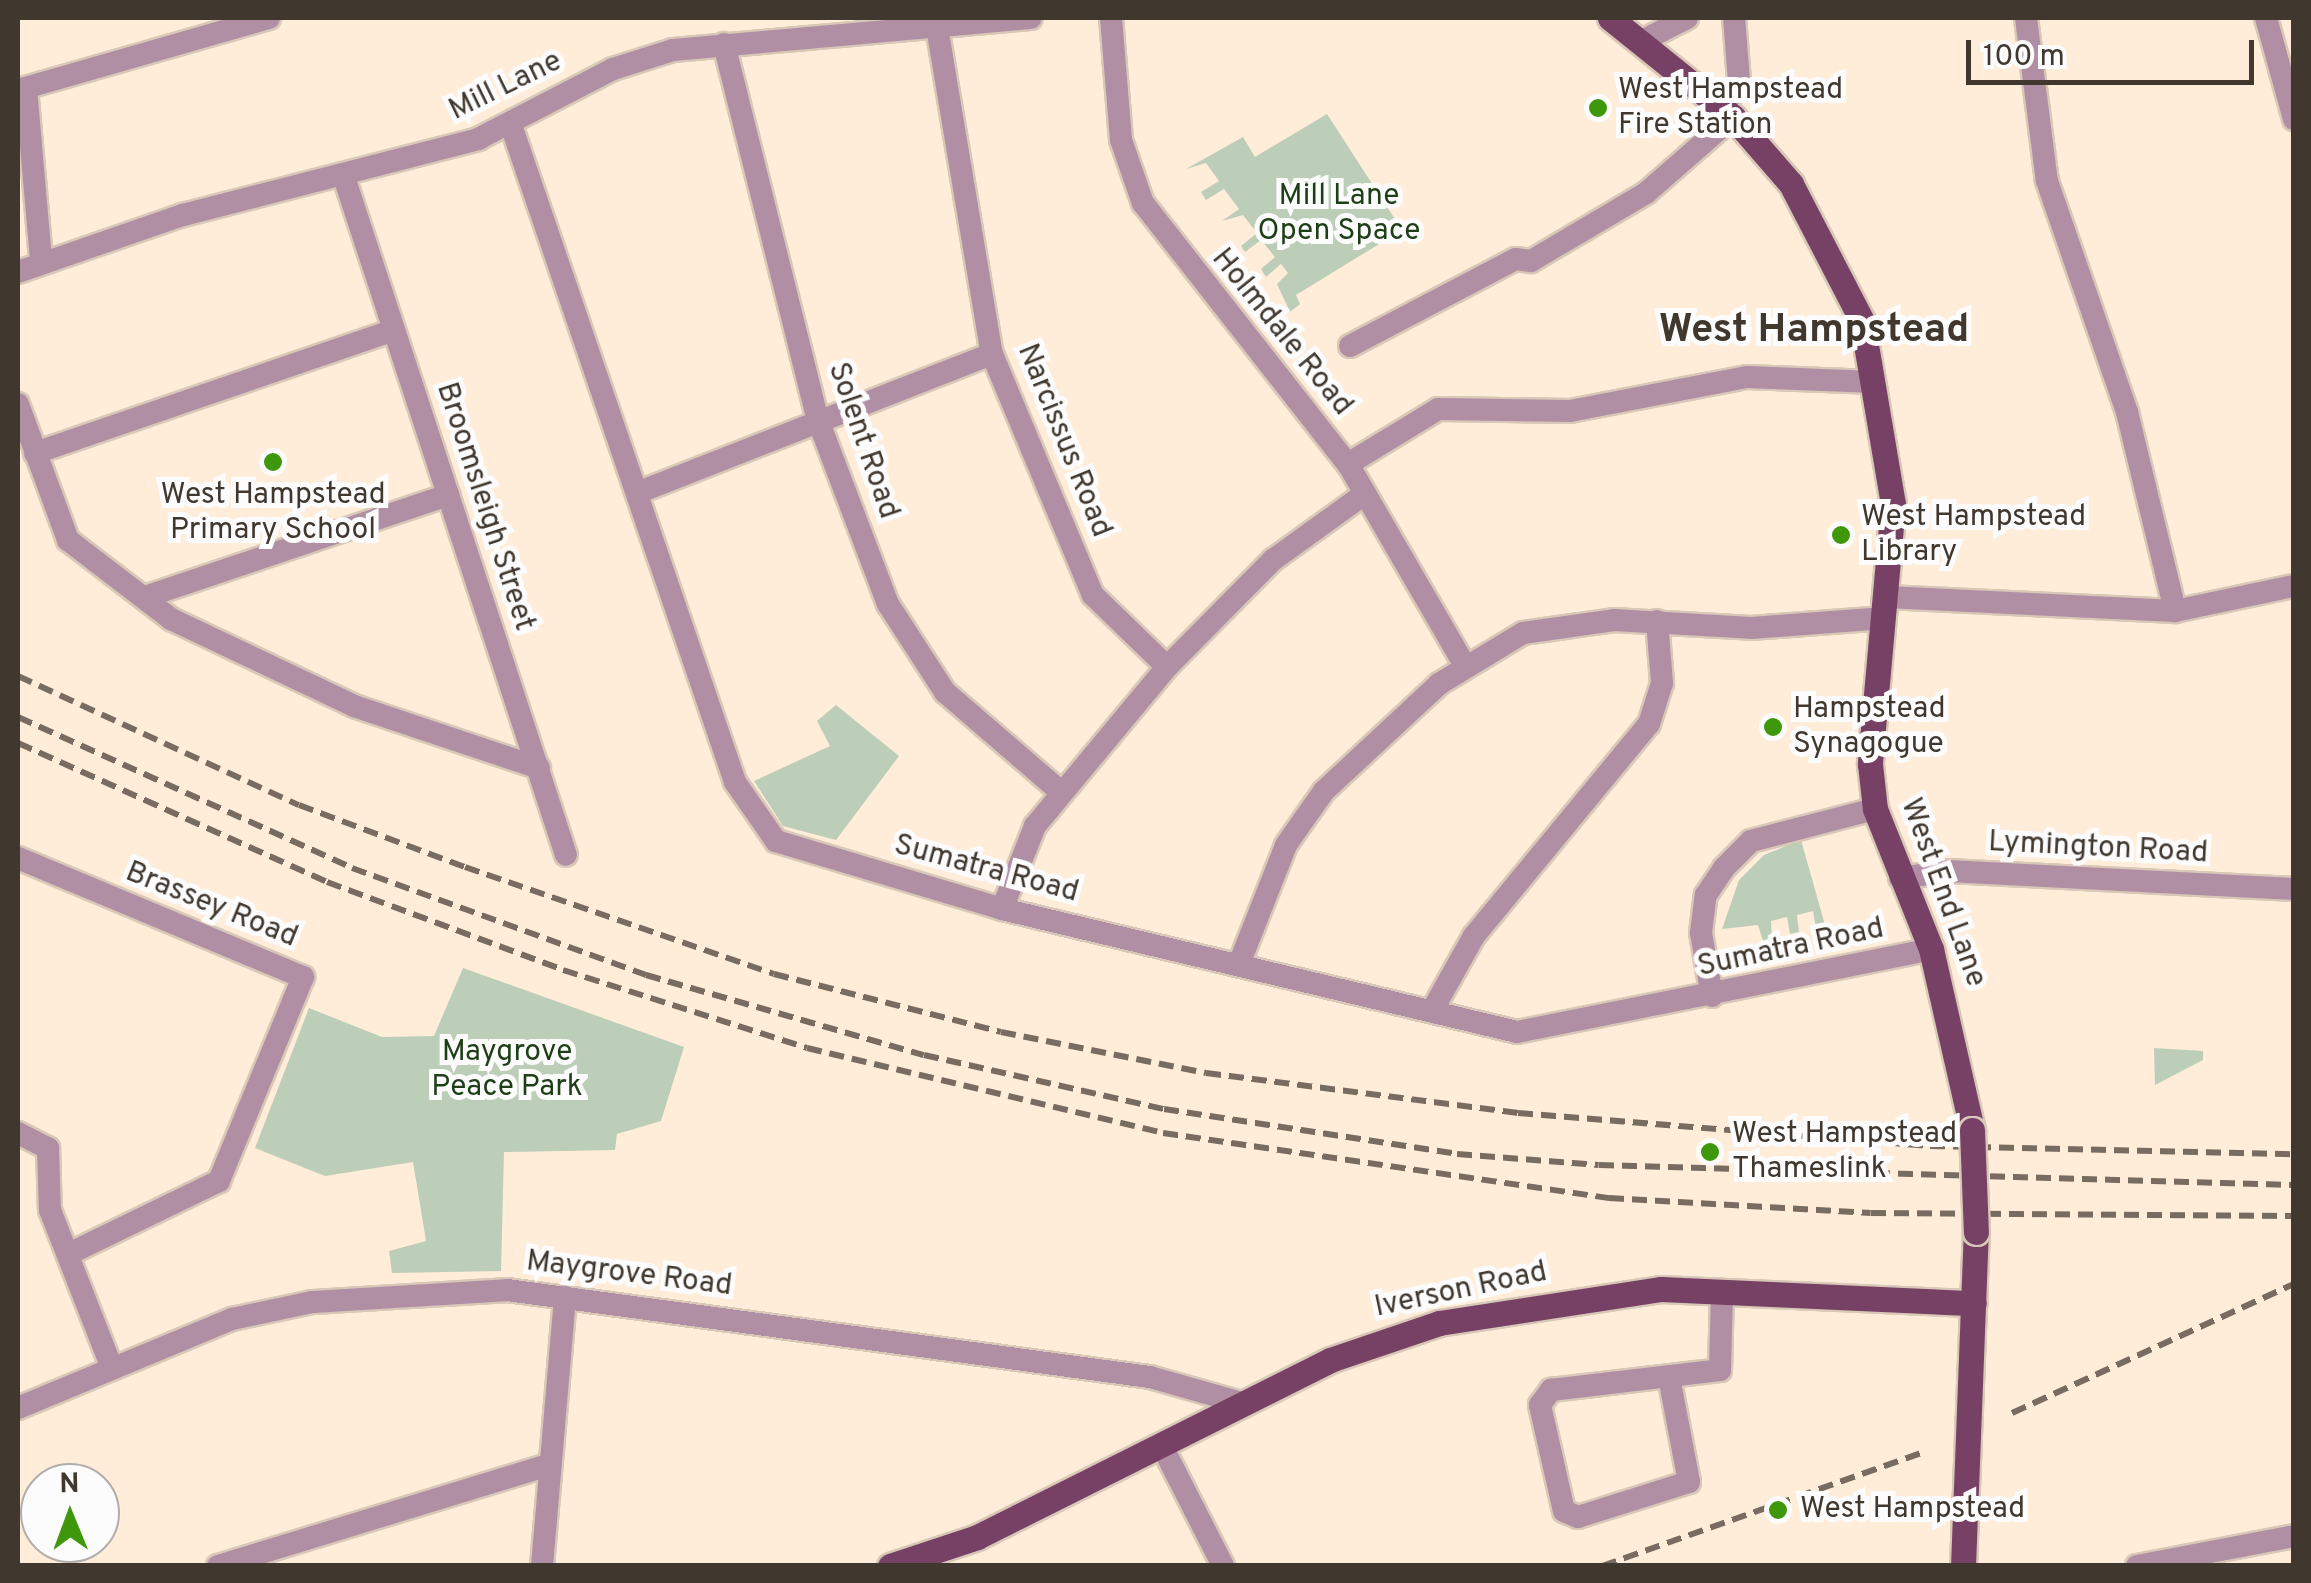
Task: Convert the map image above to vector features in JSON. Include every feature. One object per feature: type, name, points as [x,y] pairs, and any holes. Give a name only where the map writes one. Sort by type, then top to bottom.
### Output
[{"type":"main road","name":"West End Lane","points":[[1610,18],[1728,112],[1801,196],[1862,321],[1894,504],[1870,764],[1875,809],[1932,949],[1972,1130],[1976,1232],[1963,1566]]},
{"type":"main road","name":"Iverson Road","points":[[890,1566],[978,1537],[1163,1448],[1330,1360],[1439,1323],[1661,1289],[1974,1303]]},
{"type":"street","points":[[41,261],[22,89],[269,18]]},
{"type":"street","name":"Mill Lane","points":[[18,272],[41,261],[344,177],[511,125],[613,69],[724,44],[1032,18]]},
{"type":"street","name":"Holmdale Road","points":[[1111,18],[1121,140],[1143,203],[1348,464],[1465,666]]},
{"type":"street","points":[[1640,42],[1688,18]]},
{"type":"street","points":[[1350,346],[1516,260],[1531,261],[1646,193],[1728,112],[1738,81],[1734,18]]},
{"type":"street","points":[[2026,18],[2047,181],[2127,412],[2175,611]]},
{"type":"street","points":[[2266,18],[2294,120]]},
{"type":"street","name":"Narcissus Road","points":[[936,27],[992,354],[1094,595],[1167,667]]},
{"type":"street","name":"Solent Road","points":[[724,44],[818,420],[908,646],[945,692],[1061,792]]},
{"type":"street","name":"Sumatra Road","points":[[511,125],[642,491],[724,754],[756,821],[776,841],[1002,908],[1518,1032],[1932,949]]},
{"type":"street","name":"Broomsleigh Street","points":[[344,177],[566,855]]},
{"type":"street","points":[[35,453],[394,330]]},
{"type":"street","points":[[642,491],[992,354]]},
{"type":"street","points":[[1348,464],[1438,408],[1570,412],[1747,377],[1874,382]]},
{"type":"street","points":[[18,404],[68,540],[144,597],[227,649],[354,706],[539,768]]},
{"type":"street","points":[[1002,908],[1022,848],[1061,792],[1167,667],[1272,560],[1363,494]]},
{"type":"street","points":[[144,597],[448,495]]},
{"type":"street","points":[[1239,964],[1286,846],[1324,791],[1465,666],[1548,626],[1657,621],[1752,628],[1886,608],[2175,611],[2294,586]]},
{"type":"street","points":[[1433,1009],[1474,936],[1649,724],[1662,684],[1657,621]]},
{"type":"street","points":[[1712,996],[1701,933],[1706,895],[1724,868],[1751,841],[1875,809]]},
{"type":"street","name":"Brassey Road","points":[[18,858],[303,976],[219,1181],[71,1253]]},
{"type":"street","name":"Lymington Road","points":[[1900,878],[1949,871],[2294,889]]},
{"type":"street","points":[[18,1133],[48,1148],[50,1210],[71,1253],[110,1366]]},
{"type":"street","name":"Maygrove Road","points":[[18,1408],[110,1366],[232,1319],[312,1302],[507,1290],[1150,1377],[1245,1404]]},
{"type":"street","points":[[1669,1378],[1689,1482],[1578,1516],[1564,1511],[1540,1404],[1551,1390],[1720,1370],[1722,1290]]},
{"type":"street","points":[[542,1566],[565,1297]]},
{"type":"street","points":[[1163,1448],[1222,1566]]},
{"type":"street","points":[[218,1566],[550,1465]]},
{"type":"street","points":[[2136,1566],[2294,1536]]},
{"type":"green space","name":"Mill Lane Open Space","points":[[1327,114],[1402,230],[1296,295],[1300,304],[1290,312],[1277,284],[1288,273],[1281,264],[1266,277],[1261,269],[1275,257],[1261,240],[1245,252],[1241,246],[1257,233],[1243,215],[1222,221],[1239,209],[1224,189],[1206,200],[1201,192],[1219,181],[1206,163],[1186,169],[1243,137],[1255,157]]},
{"type":"green space","points":[[836,705],[899,756],[836,840],[783,826],[754,781],[830,746],[817,721]]},
{"type":"green space","points":[[1801,840],[1825,925],[1816,928],[1813,911],[1797,915],[1799,932],[1790,934],[1787,917],[1771,921],[1772,939],[1763,941],[1758,925],[1722,929],[1739,880],[1764,855]]},
{"type":"green space","name":"Maygrove Peace Park","points":[[463,968],[684,1047],[661,1121],[617,1134],[615,1150],[504,1152],[501,1271],[392,1273],[389,1251],[426,1241],[413,1162],[325,1176],[255,1148],[309,1008],[382,1037],[434,1036]]},
{"type":"green space","points":[[2154,1048],[2203,1051],[2203,1060],[2155,1085]]},
{"type":"railway","points":[[18,676],[299,805],[465,867],[774,974],[1001,1032],[1206,1073],[1518,1113],[1930,1146],[2294,1154]]},
{"type":"railway","points":[[18,717],[352,868],[646,975],[924,1055],[1164,1109],[1457,1154],[1599,1165],[2294,1185]]},
{"type":"railway","points":[[18,743],[327,882],[563,970],[807,1048],[1163,1133],[1609,1198],[1871,1213],[2294,1216]]},
{"type":"railway","points":[[2012,1413],[2294,1284]]},
{"type":"railway","points":[[1602,1566],[1924,1452]]},
{"type":"place","name":"West Hampstead Fire Station","points":[[1598,108]]},
{"type":"place","name":"West Hampstead Primary School","points":[[273,462]]},
{"type":"place","name":"West Hampstead Library","points":[[1841,535]]},
{"type":"place","name":"Hampstead Synagogue","points":[[1773,727]]},
{"type":"place","name":"West Hampstead Thameslink","points":[[1710,1152]]},
{"type":"place","name":"West Hampstead","points":[[1778,1510]]},
{"type":"district","name":"West Hampstead","points":[[1814,331]]}]
